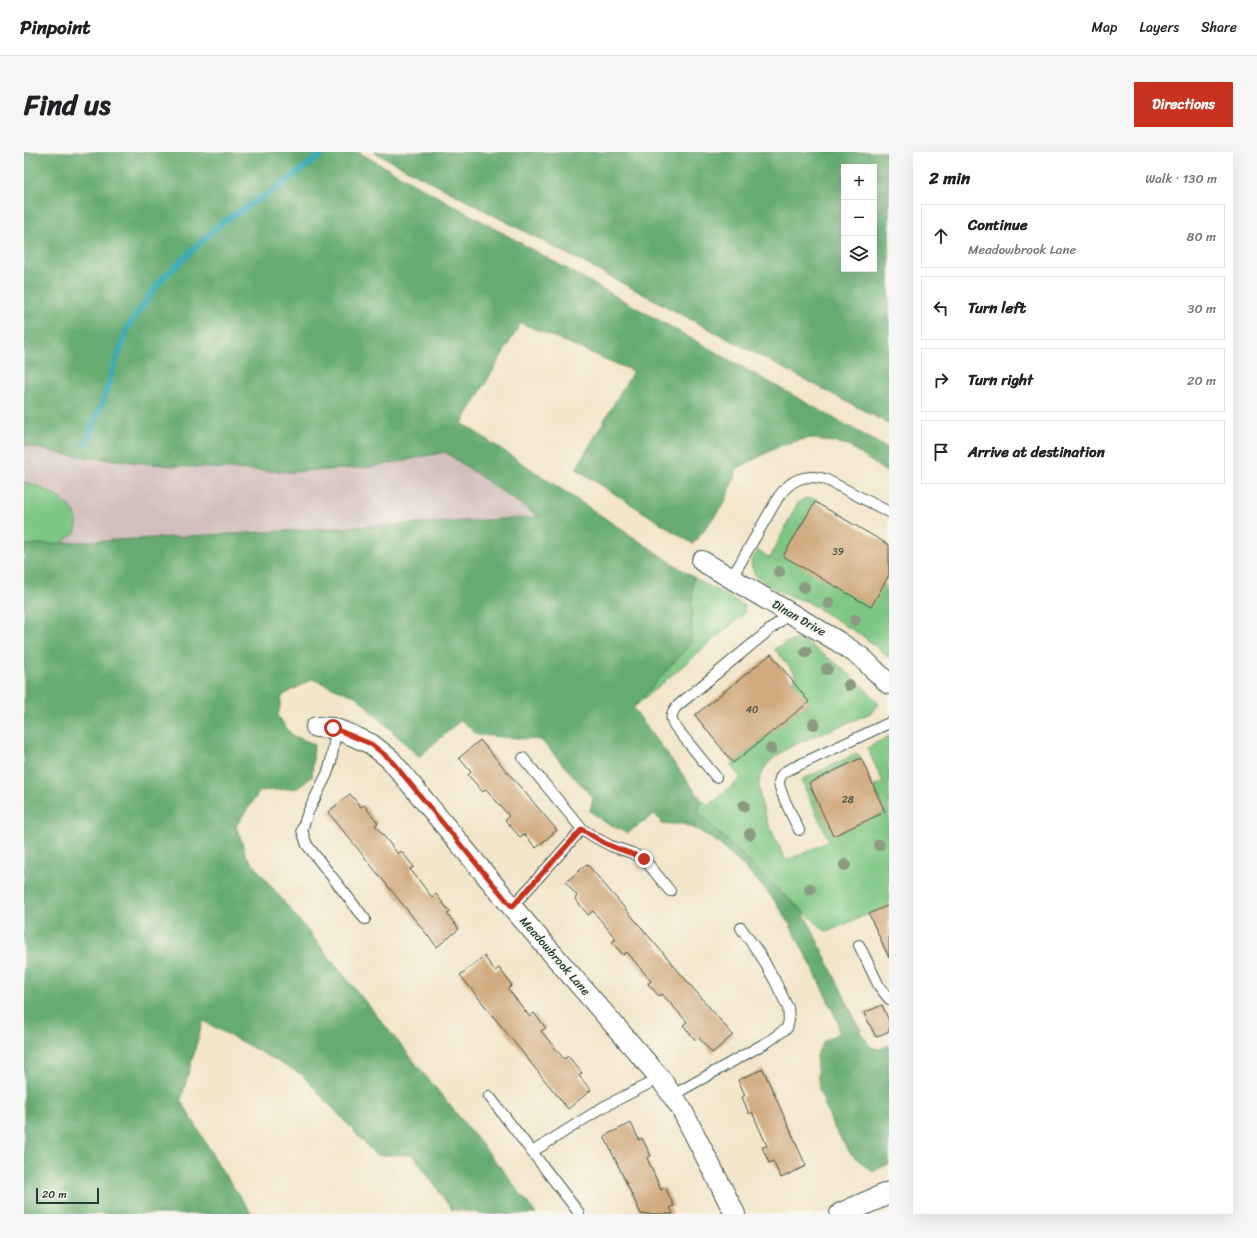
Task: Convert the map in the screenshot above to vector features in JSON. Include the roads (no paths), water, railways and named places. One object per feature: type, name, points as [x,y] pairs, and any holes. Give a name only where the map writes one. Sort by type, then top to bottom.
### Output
[{"type":"main road","points":[[841,1214],[889,1192]]},
{"type":"street","name":"Dinan Drive","points":[[702,561],[861,656],[889,684]]},
{"type":"street","name":"Meadowbrook Lane","points":[[316,727],[336,729],[371,744],[390,759],[512,907],[660,1078],[673,1096],[692,1128],[735,1214]]},
{"type":"lane","points":[[731,578],[779,496],[786,487],[796,480],[807,476],[816,476],[889,512]]},
{"type":"lane","points":[[716,778],[674,725],[671,719],[673,711],[790,613]]},
{"type":"lane","points":[[799,830],[781,791],[779,782],[781,776],[786,772],[889,723]]},
{"type":"lane","points":[[336,729],[331,762],[327,774],[308,812],[302,830],[307,845],[365,919]]},
{"type":"lane","points":[[523,758],[582,829],[612,846],[644,859],[670,891]]},
{"type":"lane","points":[[512,907],[582,829]]},
{"type":"lane","points":[[673,1096],[769,1042],[787,1028],[789,1020],[788,1008],[761,956],[741,928]]},
{"type":"lane","points":[[859,945],[878,986],[889,999]]},
{"type":"lane","points":[[532,1152],[605,1106],[660,1078]]},
{"type":"lane","points":[[489,1096],[579,1213]]},
{"type":"waterway","points":[[85,445],[103,401],[128,327],[159,282],[220,224],[272,191],[319,157],[323,152]]}]
